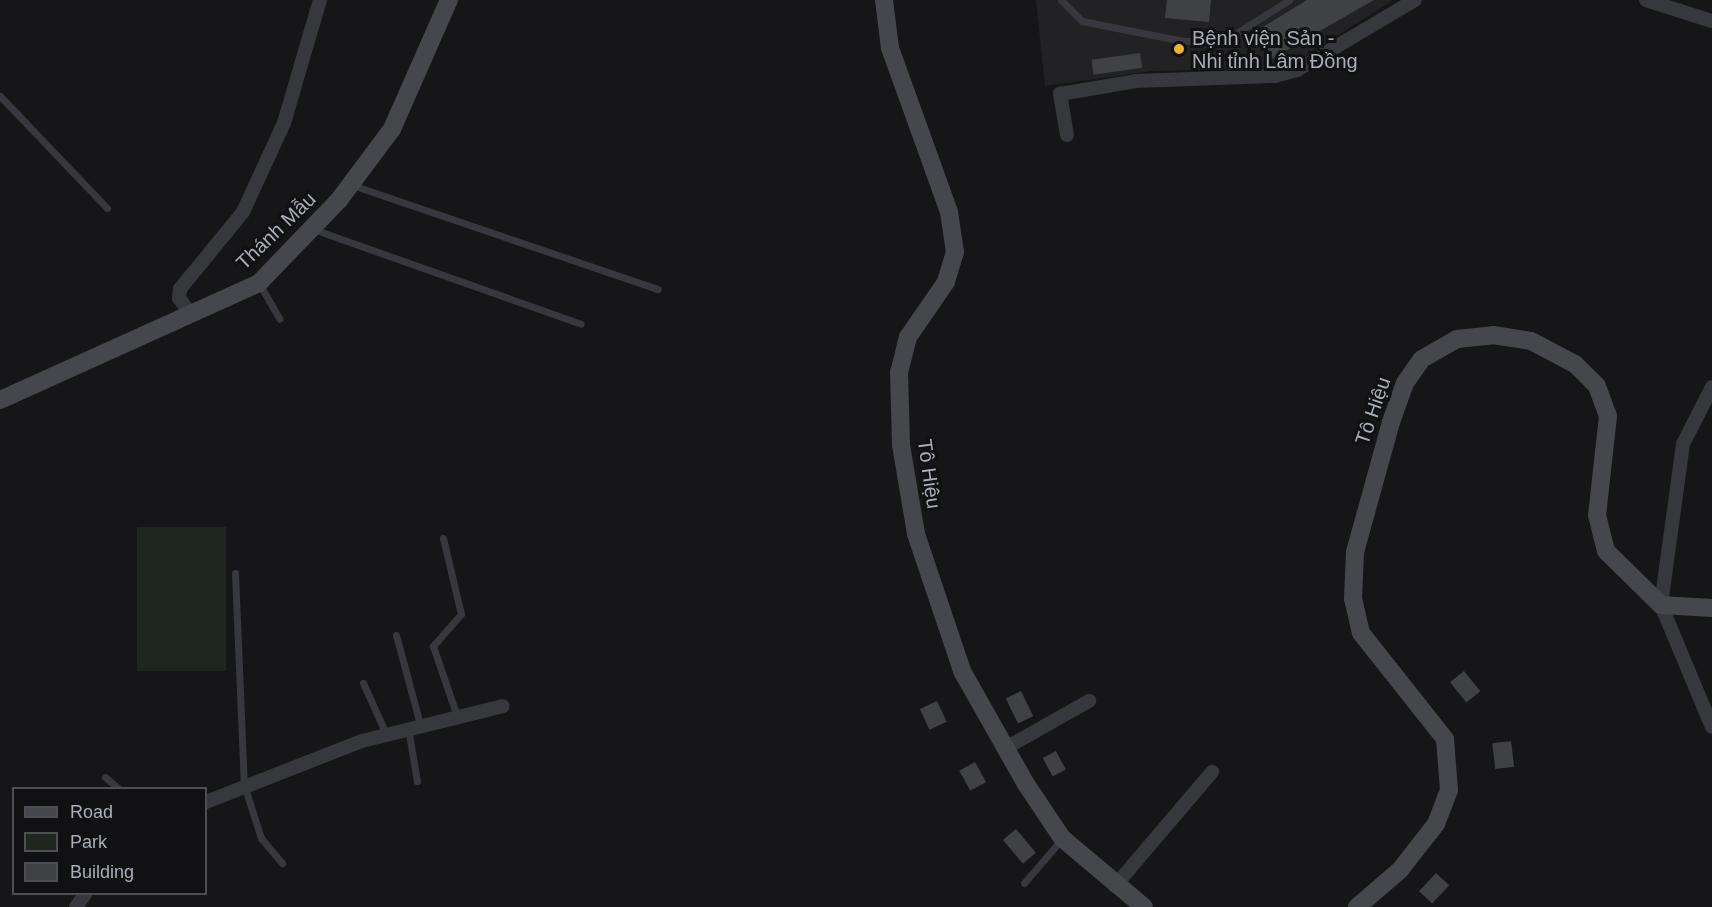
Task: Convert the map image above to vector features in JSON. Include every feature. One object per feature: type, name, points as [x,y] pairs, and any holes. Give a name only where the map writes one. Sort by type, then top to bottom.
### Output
[{"type":"street","points":[[191,315],[179,298],[180,289],[243,212],[284,123],[320,0]]},
{"type":"street","name":"Thánh Mẫu","points":[[0,400],[259,283],[352,185],[406,105],[449,0]]},
{"type":"street","name":"Tô Hiệu","points":[[884,0],[890,48],[949,212],[955,252],[946,282],[908,337],[900,360],[907,485],[916,534],[948,633],[975,699],[1004,749],[1062,838],[1115,886],[1144,907]]},
{"type":"street","points":[[1066,135],[1060,94],[1136,81],[1298,70],[1415,0]]},
{"type":"street","points":[[1646,0],[1712,21]]},
{"type":"street","name":"Tô Hiệu","points":[[1357,907],[1400,870],[1436,824],[1449,790],[1450,755],[1442,733],[1372,648],[1357,623],[1353,598],[1355,552],[1391,422],[1405,383],[1422,359],[1457,339],[1515,337],[1552,349],[1588,376],[1605,401],[1608,416],[1597,514],[1601,540],[1622,569],[1661,605]]},
{"type":"street","points":[[1712,387],[1683,444],[1661,605],[1712,727]]},
{"type":"street","points":[[1661,605],[1712,608]]},
{"type":"street","points":[[1004,749],[1089,700]]},
{"type":"street","points":[[207,802],[244,785],[386,734],[503,706]]},
{"type":"street","points":[[1115,886],[1212,772]]},
{"type":"lane","points":[[1060,2],[1082,21],[1183,41],[1224,41],[1289,0]]},
{"type":"lane","points":[[0,96],[107,208]]},
{"type":"lane","points":[[352,185],[658,289]]},
{"type":"lane","points":[[311,228],[581,324]]},
{"type":"lane","points":[[259,283],[280,319]]},
{"type":"lane","points":[[442,538],[461,614],[433,645],[457,716]]},
{"type":"lane","points":[[236,573],[244,785],[261,838],[282,862]]},
{"type":"lane","points":[[396,635],[414,726],[417,781]]},
{"type":"lane","points":[[363,683],[386,734]]},
{"type":"lane","points":[[105,777],[116,787]]},
{"type":"lane","points":[[1024,883],[1062,838]]},
{"type":"shaded area","name":"Bệnh viện Sản - Nhi tỉnh Lâm Đồng","points":[[1036,0],[1393,0],[1299,60],[1274,68],[1152,71],[1045,86]]},
{"type":"green space","points":[[137,527],[226,527],[226,671],[137,671]]},
{"type":"building","points":[[1167,0],[1211,0],[1209,22],[1165,18]]},
{"type":"building","points":[[1307,0],[1374,0],[1269,60],[1253,33]]},
{"type":"building","points":[[1140,53],[1142,68],[1094,75],[1091,60]]},
{"type":"building","points":[[1464,671],[1480,691],[1466,703],[1450,682]]},
{"type":"building","points":[[1021,691],[1033,716],[1018,724],[1006,698]]},
{"type":"building","points":[[937,701],[947,722],[930,730],[920,709]]},
{"type":"building","points":[[1511,741],[1514,767],[1495,769],[1492,743]]},
{"type":"building","points":[[1056,751],[1066,770],[1053,777],[1043,758]]},
{"type":"building","points":[[975,762],[986,782],[970,791],[959,771]]},
{"type":"building","points":[[1016,829],[1036,853],[1023,864],[1003,840]]},
{"type":"building","points":[[1436,873],[1449,885],[1432,904],[1419,891]]},
{"type":"place","name":"Bệnh viện Sản - Nhi tỉnh Lâm Đồng","points":[[1179,49]]}]
